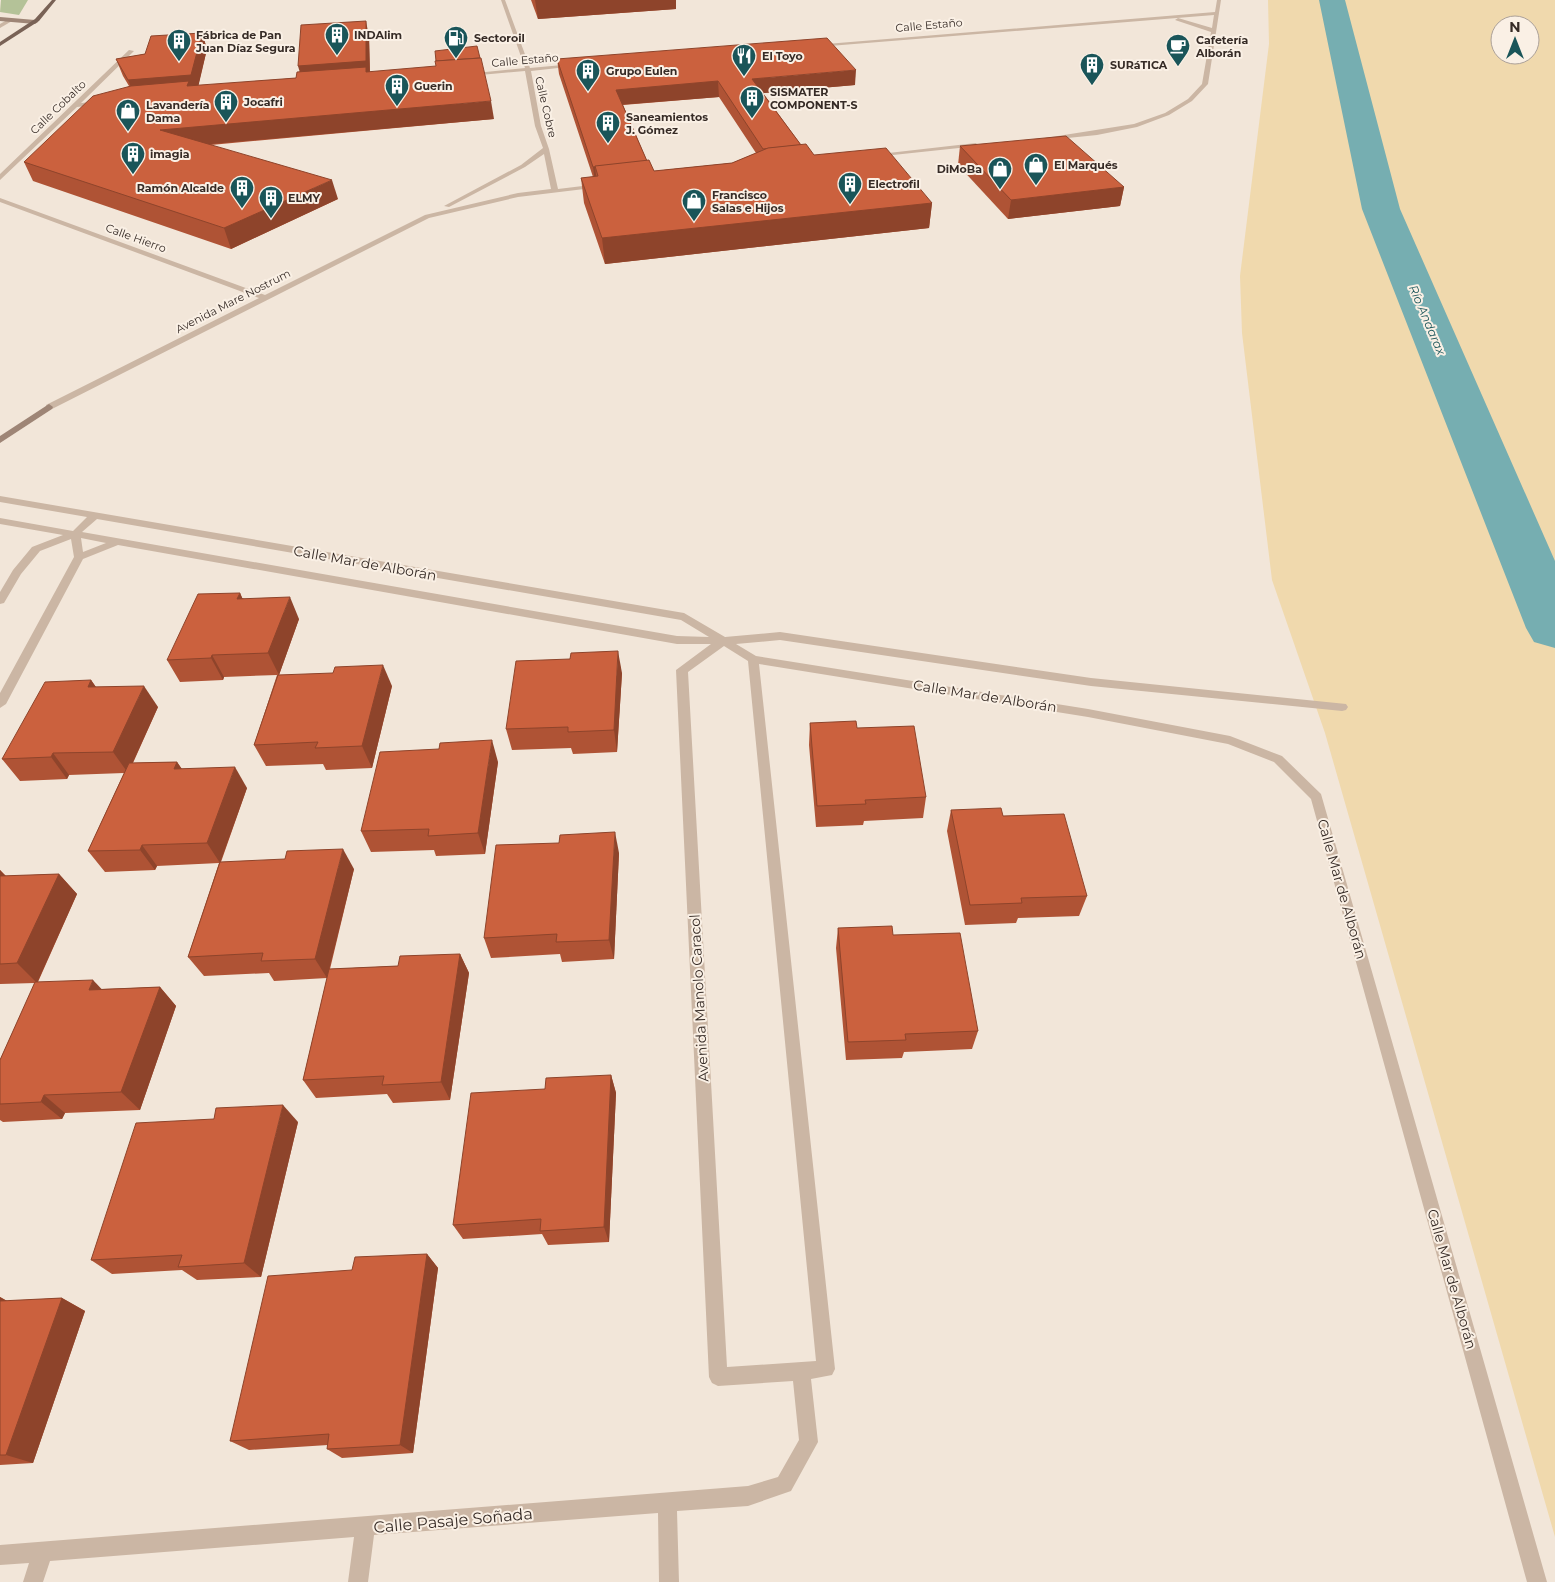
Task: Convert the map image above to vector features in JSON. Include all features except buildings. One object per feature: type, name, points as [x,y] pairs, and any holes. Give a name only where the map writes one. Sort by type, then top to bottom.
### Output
[{"type":"main road","points":[[0,44],[35,22],[47,12],[54,0]]},
{"type":"street","name":"Calle Cobre","points":[[503,0],[528,70],[538,126],[546,149],[555,191]]},
{"type":"street","points":[[1040,139],[1097,133],[1135,126],[1167,114],[1190,100],[1205,84],[1219,0]]},
{"type":"street","name":"Calle Estaño","points":[[813,46],[1217,13]]},
{"type":"street","points":[[1158,18],[1190,22],[1214,31]]},
{"type":"street","points":[[0,19],[35,22]]},
{"type":"street","points":[[0,26],[9,21]]},
{"type":"street","name":"Calle Cobalto","points":[[0,178],[132,51]]},
{"type":"street","name":"Calle Estaño","points":[[459,75],[577,66]]},
{"type":"street","points":[[75,105],[114,102]]},
{"type":"street","points":[[866,156],[982,144]]},
{"type":"street","name":"Avenida Mare Nostrum","points":[[0,430],[427,216],[523,166],[546,149]]},
{"type":"street","name":"Avenida Mare Nostrum","points":[[427,216],[518,195],[604,185]]},
{"type":"street","name":"Calle Hierro","points":[[0,200],[264,297]]},
{"type":"street","name":"Avenida Mare Nostrum","points":[[0,440],[49,407]]},
{"type":"street","name":"Calle Mar de Alborán","points":[[0,500],[684,617],[753,660],[1088,713],[1230,740],[1278,759],[1316,797],[1538,1582]]},
{"type":"street","points":[[0,601],[17,572],[36,549],[75,534],[94,516]]},
{"type":"street","name":"Calle Mar de Alborán","points":[[0,520],[677,640],[724,642]]},
{"type":"street","points":[[36,549],[37,527]]},
{"type":"street","points":[[0,704],[79,557],[75,534]]},
{"type":"street","points":[[79,557],[118,541]]},
{"type":"street","points":[[724,642],[748,637],[789,637],[1091,682],[1342,707]]},
{"type":"street","name":"Avenida Manolo Caracol","points":[[724,642],[682,670],[718,1377],[802,1371]]},
{"type":"street","points":[[753,660],[826,1369],[802,1371]]},
{"type":"street","name":"Calle Pasaje Soñada","points":[[0,1555],[748,1496],[784,1484],[809,1442],[802,1371]]},
{"type":"street","points":[[667,1502],[669,1582]]},
{"type":"street","points":[[358,1582],[365,1527]]},
{"type":"street","points":[[34,1582],[43,1552]]},
{"type":"green space","points":[[1,0],[28,0],[19,15],[0,12]]},
{"type":"sand","points":[[1268,0],[1555,0],[1555,1537],[1325,733],[1272,580],[1242,333],[1240,276],[1269,44]]},
{"type":"waterway","name":"Río Andarax","points":[[1332,0],[1381,209],[1555,628]]},
{"type":"place","name":"INDAlim","points":[[337,56]]},
{"type":"place","name":"Sectoroil","points":[[456,59]]},
{"type":"place","name":"Fábrica de Pan Juan Díaz Segura","points":[[179,62]]},
{"type":"place","name":"Cafetería Alborán","points":[[1178,67]]},
{"type":"place","name":"El Toyo","points":[[744,77]]},
{"type":"place","name":"SURáTICA","points":[[1092,86]]},
{"type":"place","name":"Grupo Eulen","points":[[588,92]]},
{"type":"place","name":"Guerin","points":[[397,107]]},
{"type":"place","name":"SISMATER COMPONENT-S","points":[[752,119]]},
{"type":"place","name":"Jocafri","points":[[226,123]]},
{"type":"place","name":"Lavandería Dama","points":[[128,132]]},
{"type":"place","name":"Saneamientos J. Gómez","points":[[608,144]]},
{"type":"place","name":"imagia","points":[[133,175]]},
{"type":"place","name":"El Marqués","points":[[1036,186]]},
{"type":"place","name":"DiMoBa","points":[[1000,190]]},
{"type":"place","name":"Electrofil","points":[[850,205]]},
{"type":"place","name":"Ramón Alcalde","points":[[242,209]]},
{"type":"place","name":"ELMY","points":[[271,219]]},
{"type":"place","name":"Francisco Salas e Hijos","points":[[694,222]]}]
